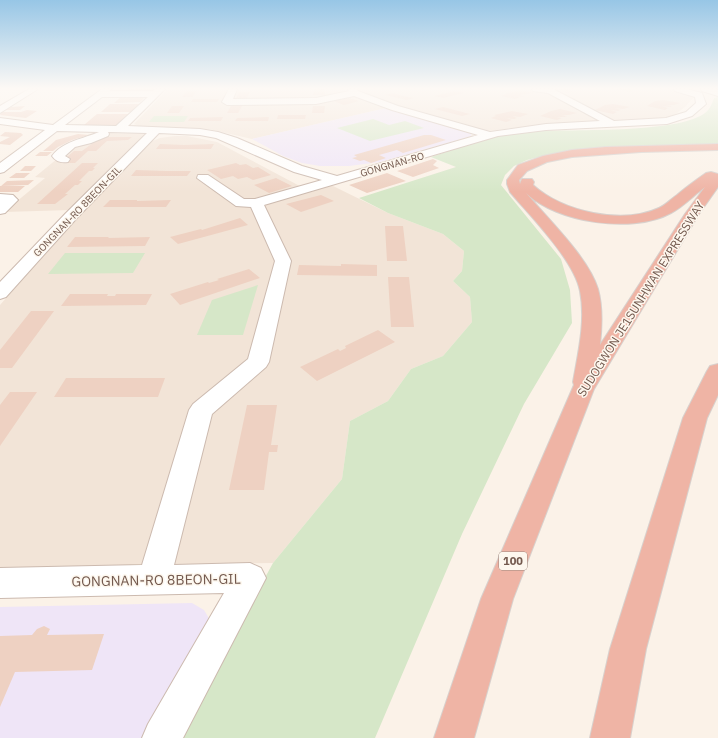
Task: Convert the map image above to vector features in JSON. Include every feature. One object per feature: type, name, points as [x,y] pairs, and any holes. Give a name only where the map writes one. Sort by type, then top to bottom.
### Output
[{"type":"highway","points":[[583,389],[592,328],[588,289],[577,266],[515,189],[513,181],[516,173],[525,166],[546,158],[592,151],[718,147]]},
{"type":"highway","points":[[718,151],[628,153],[579,156],[561,160],[535,169],[528,176],[526,186],[533,194],[560,208],[587,216],[625,219],[643,218],[664,211],[718,171]]},
{"type":"highway","name":"SUDOGWON JE1SUNHWAN EXPRESSWAY","points":[[454,738],[498,599],[583,389],[692,214],[718,178]]},
{"type":"highway","points":[[610,738],[628,649],[695,418],[718,371]]},
{"type":"street","points":[[19,123],[54,128],[156,130],[200,132],[218,135],[233,140],[298,169],[336,180]]},
{"type":"street","points":[[0,169],[60,123]]},
{"type":"street","points":[[64,159],[58,156],[71,145],[103,135],[120,123]]},
{"type":"street","points":[[449,123],[489,135]]},
{"type":"street","name":"GONGNAN-RO","points":[[256,203],[489,135],[527,129],[625,123]]},
{"type":"street","name":"GONGNAN-RO 8BEON-GIL","points":[[0,293],[71,216],[156,130]]},
{"type":"street","points":[[154,580],[201,410],[258,362],[283,261],[256,203],[241,204],[203,178]]},
{"type":"street","points":[[0,198],[8,198],[11,200],[0,210]]},
{"type":"street","name":"GONGNAN-RO 8BEON-GIL","points":[[0,583],[250,578],[162,738]]},
{"type":"shaded area","points":[[319,123],[252,139],[209,129],[139,126],[134,124]]},
{"type":"shaded area","points":[[319,123],[438,123],[471,133],[471,136],[380,162],[349,166],[320,166],[302,163],[283,156],[252,139]]},
{"type":"shaded area","points":[[460,123],[592,123],[531,126],[487,131]]},
{"type":"shaded area","points":[[101,133],[145,134],[70,210],[4,212],[45,178],[35,177],[80,140]]},
{"type":"shaded area","points":[[187,136],[217,142],[311,192],[331,185],[388,213],[443,234],[464,251],[462,271],[453,281],[470,297],[472,322],[443,356],[411,369],[388,401],[350,421],[342,479],[273,563],[0,568],[0,305],[65,231],[150,142],[160,138]]},
{"type":"shaded area","points":[[192,603],[204,610],[210,620],[147,738],[0,738],[0,607]]},
{"type":"green space","points":[[355,123],[385,123],[389,125],[412,123],[424,128],[370,141],[337,128]]},
{"type":"green space","points":[[674,123],[718,123],[718,145],[573,150],[527,160],[514,166],[505,175],[501,185],[561,259],[570,290],[572,323],[524,404],[462,534],[375,738],[177,738],[273,563],[342,479],[350,421],[388,401],[411,369],[443,356],[472,322],[470,297],[453,281],[462,271],[464,251],[443,234],[388,213],[359,198],[456,167],[431,157],[501,136],[525,132],[651,127]]},
{"type":"green space","points":[[65,253],[145,253],[133,273],[48,274]]},
{"type":"green space","points":[[258,285],[243,335],[197,335],[212,300]]},
{"type":"building","points":[[86,123],[120,123],[118,125],[84,125]]},
{"type":"building","points":[[5,132],[21,133],[23,135],[10,145],[0,144],[0,142],[10,137],[0,136]]},
{"type":"building","points":[[78,134],[89,135],[72,140],[53,151],[43,151],[56,140]]},
{"type":"building","points":[[424,135],[431,135],[446,140],[403,153],[397,150],[379,155],[386,158],[371,163],[352,158],[357,157],[354,155]]},
{"type":"building","points":[[101,137],[132,137],[128,140],[107,141],[96,151],[88,151],[75,163],[60,163],[74,151],[82,151]]},
{"type":"building","points":[[160,144],[214,144],[211,149],[156,149]]},
{"type":"building","points":[[40,152],[52,152],[47,156],[35,156]]},
{"type":"building","points":[[433,159],[437,161],[433,165],[439,168],[413,177],[397,171]]},
{"type":"building","points":[[82,163],[98,163],[92,171],[89,171],[79,181],[82,181],[78,185],[75,185],[65,194],[68,194],[55,204],[37,204]]},
{"type":"building","points":[[236,163],[240,165],[246,164],[253,168],[258,167],[271,175],[253,180],[247,177],[238,179],[233,176],[221,179],[207,170]]},
{"type":"building","points":[[25,166],[36,166],[31,171],[20,171]]},
{"type":"building","points":[[136,170],[191,171],[187,176],[131,176]]},
{"type":"building","points":[[16,173],[30,173],[24,178],[9,178]]},
{"type":"building","points":[[387,173],[406,181],[367,193],[349,185]]},
{"type":"building","points":[[276,178],[292,186],[269,193],[254,185]]},
{"type":"building","points":[[34,180],[28,185],[1,186],[7,181]]},
{"type":"building","points":[[0,186],[25,186],[18,192],[0,192]]},
{"type":"building","points":[[321,195],[334,201],[301,212],[286,204]]},
{"type":"building","points":[[110,200],[171,200],[166,207],[103,207]]},
{"type":"building","points":[[240,218],[248,225],[178,244],[170,237],[202,230]]},
{"type":"building","points":[[385,226],[403,226],[407,261],[387,261]]},
{"type":"building","points":[[75,237],[150,237],[145,246],[67,247]]},
{"type":"building","points":[[341,264],[377,265],[377,276],[297,275],[299,265],[341,266]]},
{"type":"building","points":[[249,269],[260,278],[180,305],[170,294],[219,280],[217,279]]},
{"type":"building","points":[[388,277],[409,277],[414,327],[391,327]]},
{"type":"building","points":[[70,294],[108,294],[107,296],[115,296],[116,294],[152,294],[146,305],[61,306]]},
{"type":"building","points":[[31,311],[54,311],[12,368],[0,368],[0,350]]},
{"type":"building","points":[[378,330],[395,342],[317,381],[300,367],[338,349],[340,351],[346,348],[345,346]]},
{"type":"building","points":[[66,378],[165,378],[158,397],[54,397]]},
{"type":"building","points":[[10,392],[37,392],[0,446],[0,405]]},
{"type":"building","points":[[247,405],[277,405],[271,445],[278,445],[277,452],[269,452],[264,490],[229,490]]},
{"type":"building","points":[[44,626],[50,629],[47,635],[104,634],[92,670],[15,672],[0,707],[0,636],[32,635],[37,629]]}]
